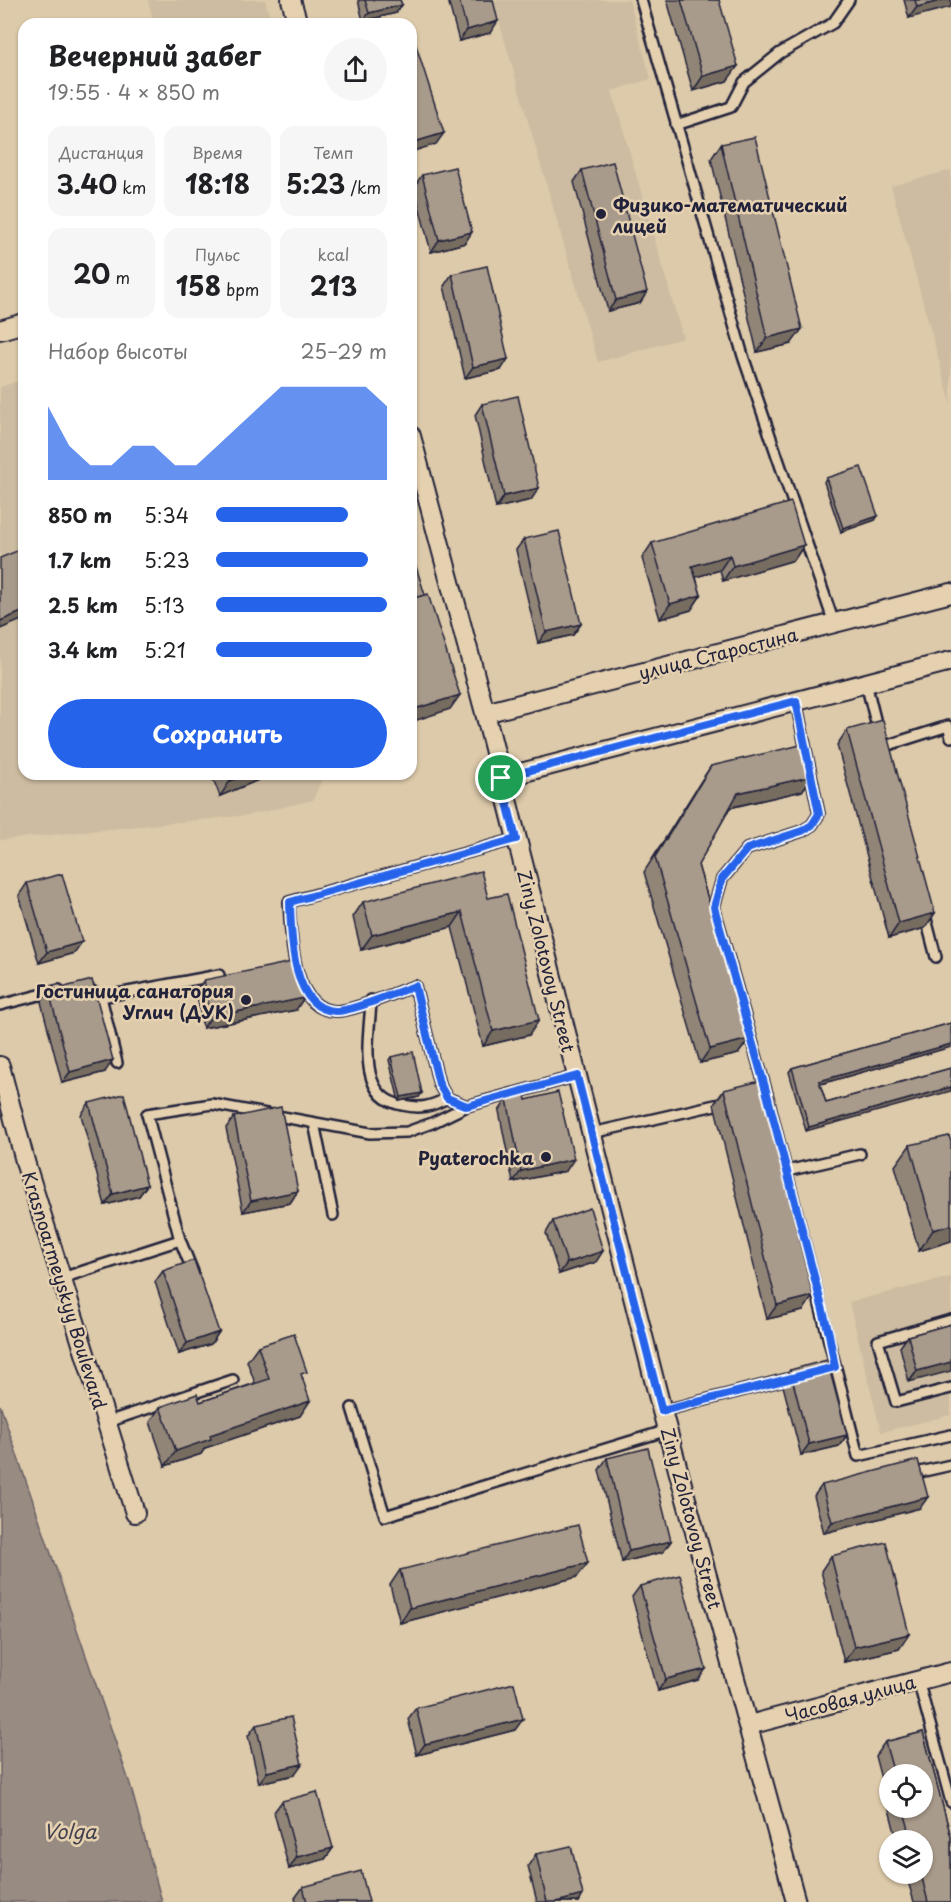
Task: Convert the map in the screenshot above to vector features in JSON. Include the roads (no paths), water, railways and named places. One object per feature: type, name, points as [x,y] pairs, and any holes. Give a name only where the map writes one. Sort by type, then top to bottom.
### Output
[{"type":"street","points":[[291,0],[296,18]]},
{"type":"street","points":[[0,330],[18,326]]},
{"type":"street","name":"Ziny Zolotovoy Street","points":[[417,458],[485,713],[662,1411],[796,1902]]},
{"type":"street","name":"улица Старостина","points":[[485,713],[951,593]]},
{"type":"street","points":[[501,778],[951,661]]},
{"type":"street","name":"Krasnoarmeyskyy Boulevard","points":[[0,1066],[26,1165],[135,1513]]},
{"type":"street","name":"Часовая улица","points":[[749,1725],[951,1672]]},
{"type":"lane","points":[[640,0],[743,356],[834,623]]},
{"type":"lane","points":[[676,125],[731,107],[744,82],[780,53],[833,23],[849,0]]},
{"type":"lane","points":[[866,683],[885,758]]},
{"type":"lane","points":[[796,701],[819,814],[812,825],[802,831],[747,849],[722,879],[714,907],[767,1094],[858,1456],[951,1435]]},
{"type":"lane","points":[[882,747],[948,726],[951,737]]},
{"type":"lane","points":[[467,1106],[447,1098],[439,1084],[415,986],[336,1011],[321,1008],[310,998],[302,985],[292,950],[290,902],[516,839]]},
{"type":"lane","points":[[922,901],[936,957]]},
{"type":"lane","points":[[0,1005],[51,991],[84,987],[101,997],[219,975]]},
{"type":"lane","points":[[101,997],[117,1063]]},
{"type":"lane","points":[[371,1000],[369,1063],[372,1083],[379,1095],[395,1104],[412,1107],[430,1107],[447,1098]]},
{"type":"lane","points":[[197,1282],[180,1240],[147,1114],[212,1104],[370,1133],[406,1132],[432,1123],[467,1106],[577,1076]]},
{"type":"lane","points":[[746,1098],[767,1094]]},
{"type":"lane","points":[[592,1133],[735,1101]]},
{"type":"lane","points":[[314,1123],[333,1215]]},
{"type":"lane","points":[[787,1171],[860,1154]]},
{"type":"lane","points":[[62,1278],[180,1240]]},
{"type":"lane","points":[[951,1320],[878,1341],[896,1402],[951,1388]]},
{"type":"lane","points":[[823,1370],[835,1367]]},
{"type":"lane","points":[[662,1411],[800,1376]]},
{"type":"lane","points":[[107,1422],[233,1380]]},
{"type":"lane","points":[[352,1408],[385,1516],[668,1431]]},
{"type":"lane","points":[[920,1472],[951,1466]]},
{"type":"lane","points":[[918,1680],[951,1802]]},
{"type":"water","name":"Volga","points":[[0,1405],[130,1784],[162,1902],[0,1902]]},
{"type":"place","name":"Физико-математический лицей","points":[[601,214]]},
{"type":"place","name":"Гостиница санатория Углич (ДУК)","points":[[246,1000]]},
{"type":"place","name":"Pyaterochka","points":[[546,1157]]}]
